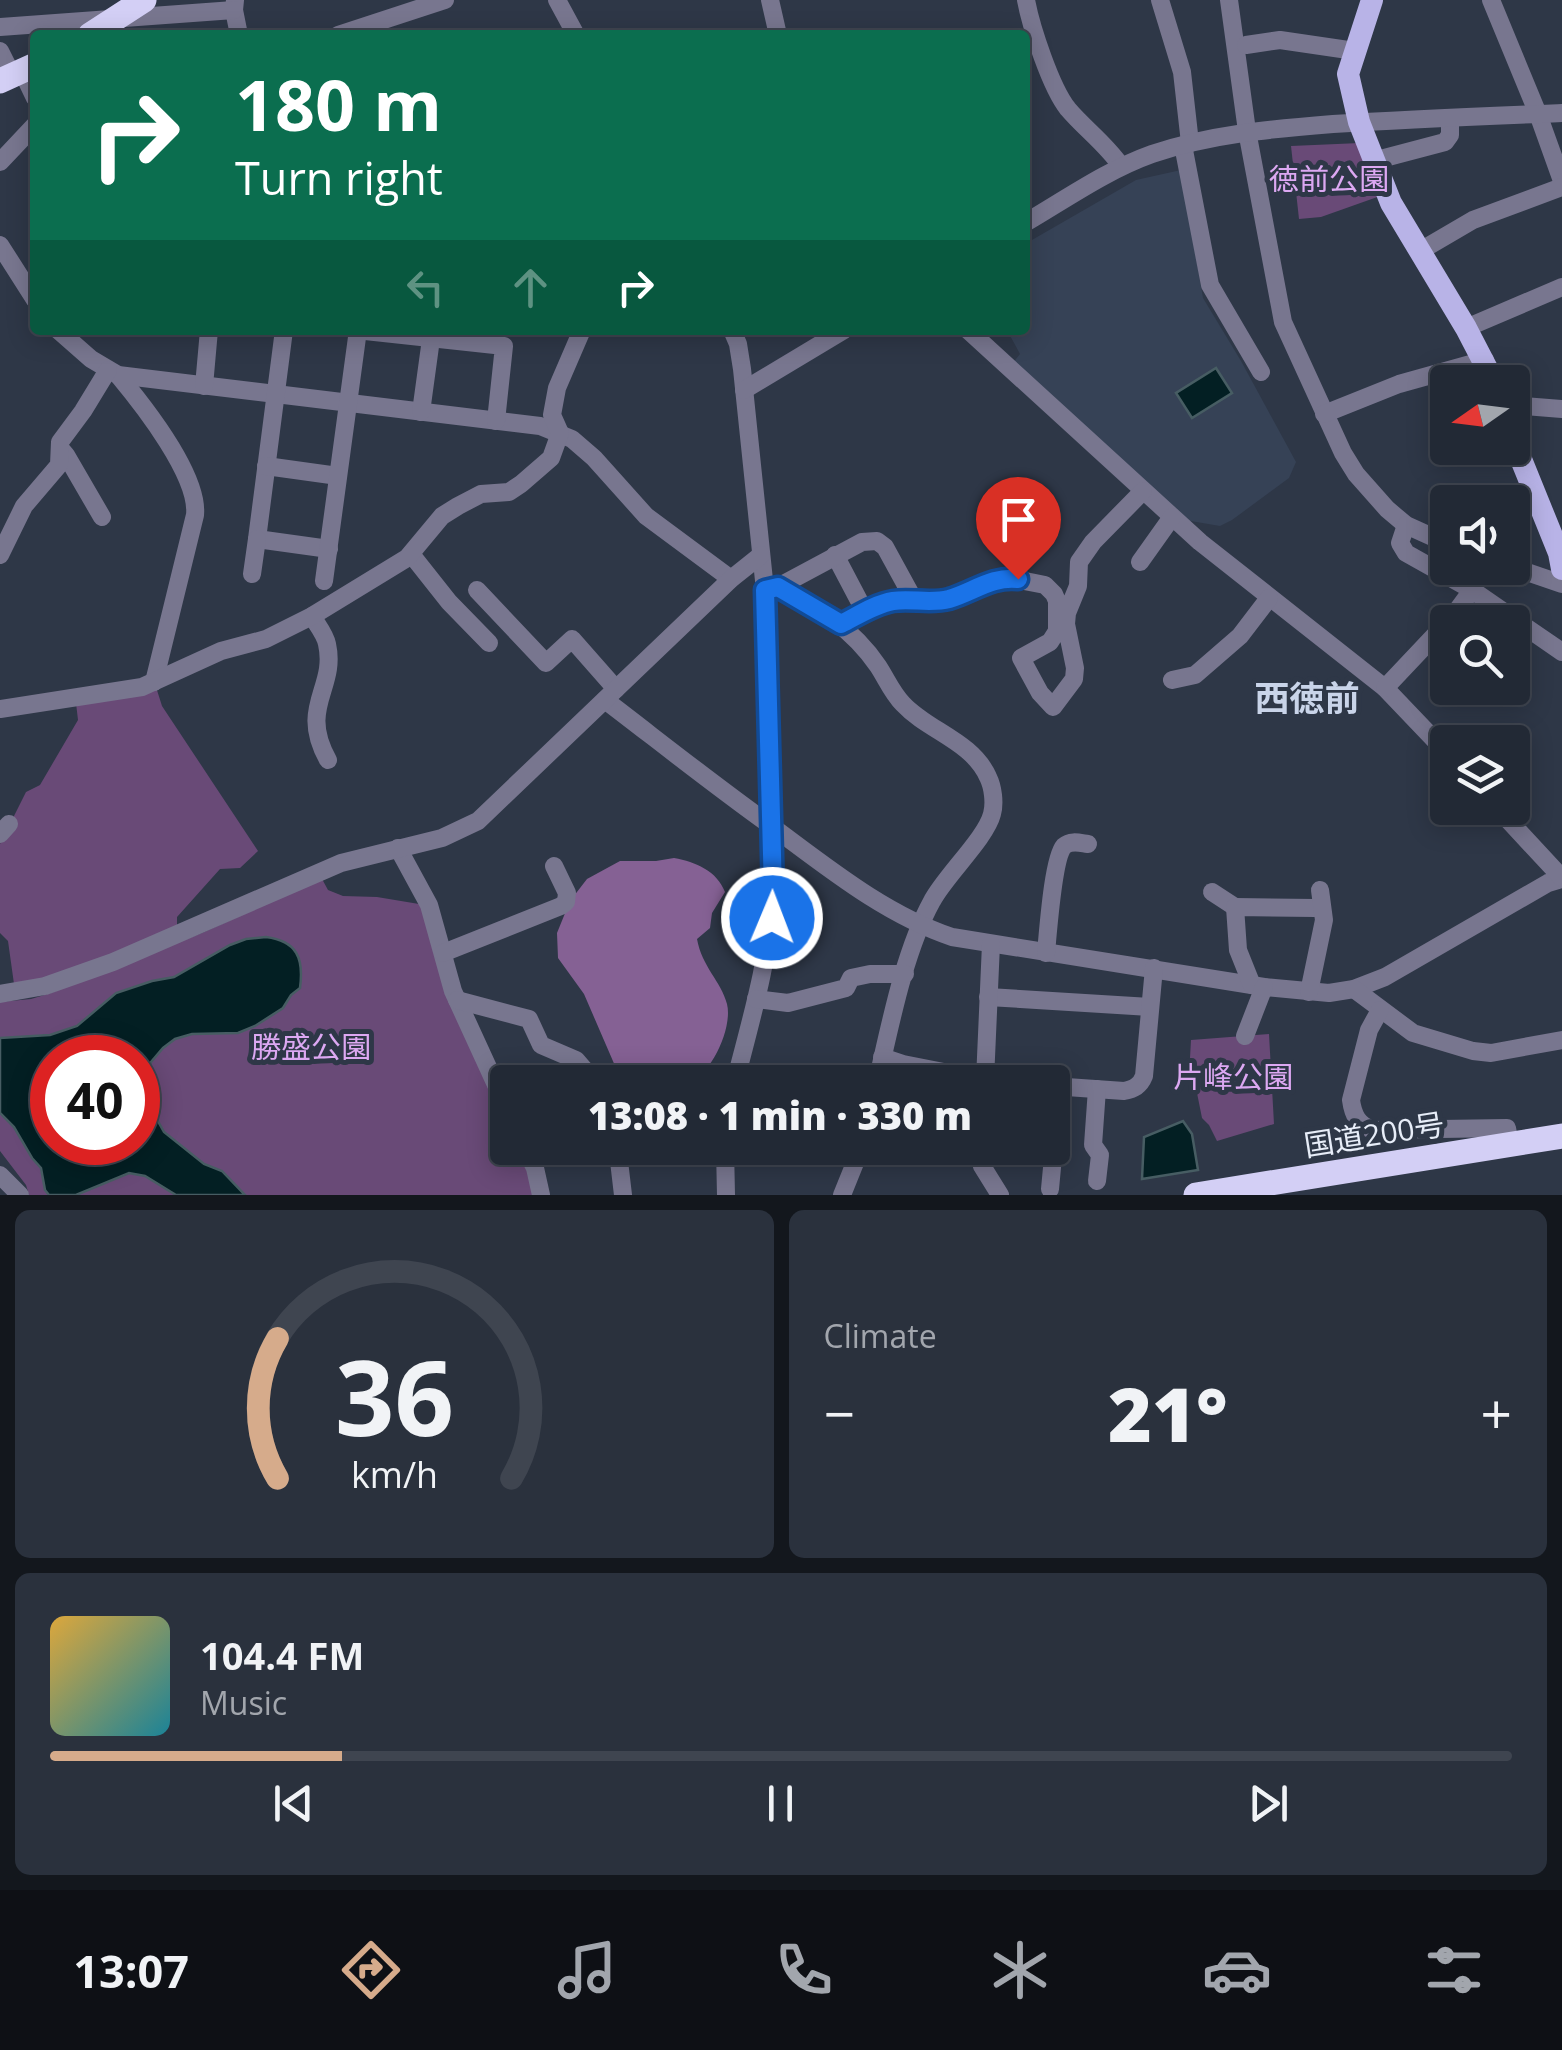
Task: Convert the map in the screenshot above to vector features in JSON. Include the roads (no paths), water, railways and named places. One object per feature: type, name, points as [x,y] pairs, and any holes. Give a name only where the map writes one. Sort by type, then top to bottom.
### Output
[{"type":"highway","points":[[98,30],[144,0]]},
{"type":"highway","name":"国道200号","points":[[1196,1195],[1562,1136]]},
{"type":"highway","name":"国道200号","points":[[1279,1195],[1562,1152]]},
{"type":"main road","points":[[1372,0],[1348,74],[1358,122],[1391,203],[1486,365]]},
{"type":"main road","points":[[1523,465],[1562,569]]},
{"type":"street","points":[[353,30],[445,0]]},
{"type":"street","points":[[557,0],[573,30]]},
{"type":"street","points":[[770,0],[777,30]]},
{"type":"street","points":[[1026,0],[1032,26],[1064,104],[1120,166]]},
{"type":"street","points":[[1160,0],[1182,72],[1186,144],[1210,285],[1262,372]]},
{"type":"street","points":[[1229,0],[1247,131],[1283,322],[1356,474],[1406,525],[1430,536]]},
{"type":"street","points":[[1420,251],[1473,220],[1562,184],[1491,0]]},
{"type":"street","points":[[0,26],[234,5],[238,30]]},
{"type":"street","points":[[1246,46],[1280,40],[1356,51]]},
{"type":"street","points":[[0,51],[17,73]]},
{"type":"street","points":[[1030,221],[1120,166],[1186,144],[1247,131],[1562,113]]},
{"type":"street","points":[[1373,162],[1445,142],[1450,135],[1450,118]]},
{"type":"street","points":[[0,162],[30,129]]},
{"type":"street","points":[[0,245],[30,292]]},
{"type":"street","points":[[1466,328],[1562,287]]},
{"type":"street","points":[[66,335],[113,372],[142,404],[170,448],[196,501],[154,682]]},
{"type":"street","points":[[204,386],[209,335]]},
{"type":"street","points":[[252,574],[283,335]]},
{"type":"street","points":[[324,581],[356,335]]},
{"type":"street","points":[[398,335],[504,346],[496,421]]},
{"type":"street","points":[[0,709],[142,688],[222,651],[266,640],[411,554],[442,516],[458,506],[482,494],[509,492],[551,458],[560,433],[552,415],[557,388],[580,335]]},
{"type":"street","points":[[744,390],[836,335]]},
{"type":"street","points":[[973,335],[1172,518],[1384,688],[1430,735]]},
{"type":"street","points":[[735,337],[748,356],[787,365]]},
{"type":"street","points":[[735,337],[761,555],[771,588],[772,918],[739,1065]]},
{"type":"street","points":[[422,412],[431,339]]},
{"type":"street","points":[[113,372],[540,426],[560,433],[594,458],[646,516],[731,579]]},
{"type":"street","points":[[0,555],[24,506],[59,465],[60,442],[113,372]]},
{"type":"street","points":[[1324,414],[1400,384],[1430,380]]},
{"type":"street","points":[[1530,406],[1562,409]]},
{"type":"street","points":[[60,448],[102,518]]},
{"type":"street","points":[[266,466],[338,476]]},
{"type":"street","points":[[841,624],[895,600],[938,601],[1005,578],[1045,585],[1057,601],[1057,631],[1050,642],[1021,658],[1040,693],[1053,706],[1074,679],[1066,624],[1078,586],[1079,562],[1104,529],[1143,492]]},
{"type":"street","points":[[1140,562],[1172,518]]},
{"type":"street","points":[[1406,525],[1400,543],[1406,553],[1472,590],[1562,652]]},
{"type":"street","points":[[257,539],[329,549]]},
{"type":"street","points":[[771,588],[871,540],[881,543],[914,600]]},
{"type":"street","points":[[411,554],[449,602],[489,643]]},
{"type":"street","points":[[0,994],[46,986],[112,962],[341,863],[442,838],[478,822],[731,579],[761,555]]},
{"type":"street","points":[[836,555],[866,612]]},
{"type":"street","points":[[1530,573],[1562,584]]},
{"type":"street","points":[[771,588],[841,624],[870,654],[900,701],[976,759],[988,776],[993,793],[992,814],[984,829],[932,900],[921,924],[881,1065]]},
{"type":"street","points":[[477,590],[546,663],[572,639],[611,695],[771,826],[876,901],[952,937],[1258,986],[1329,993],[1354,989],[1412,963],[1562,878],[1513,825]]},
{"type":"street","points":[[1384,688],[1453,616],[1472,590]]},
{"type":"street","points":[[1172,680],[1195,675],[1240,636],[1269,598]]},
{"type":"street","points":[[312,616],[327,644],[327,672],[315,724],[328,760]]},
{"type":"street","points":[[1046,953],[1053,888],[1062,850],[1072,842],[1088,844]]},
{"type":"street","points":[[398,848],[429,905],[457,1000],[490,1072]]},
{"type":"street","points":[[444,953],[566,902],[567,894],[554,866]]},
{"type":"street","points":[[1212,892],[1235,907],[1318,899],[1324,920],[1309,992]]},
{"type":"street","points":[[1235,907],[1238,950],[1258,986],[1246,1036]]},
{"type":"street","points":[[985,1065],[991,944]]},
{"type":"street","points":[[1070,1087],[1124,1091],[1141,1083],[1154,968]]},
{"type":"street","points":[[756,998],[800,1002],[846,988],[852,978],[905,974]]},
{"type":"street","points":[[1354,989],[1413,1033],[1473,1051],[1492,1053],[1562,1040]]},
{"type":"street","points":[[988,997],[1150,1008]]},
{"type":"street","points":[[457,1000],[529,1019],[540,1045],[580,1065]]},
{"type":"street","points":[[1380,1010],[1369,1030],[1351,1100],[1352,1110],[1364,1126],[1373,1130],[1507,1128],[1510,1144]]},
{"type":"street","points":[[882,1058],[908,1065]]},
{"type":"street","points":[[1097,1181],[1100,1155],[1094,1146],[1098,1089]]},
{"type":"street","points":[[534,1165],[541,1195]]},
{"type":"street","points":[[620,1165],[623,1195]]},
{"type":"street","points":[[725,1165],[726,1195]]},
{"type":"street","points":[[842,1195],[854,1165]]},
{"type":"street","points":[[982,1165],[1000,1195]]},
{"type":"street","points":[[1050,1189],[1052,1165]]},
{"type":"street","points":[[0,1174],[20,1195]]},
{"type":"district","name":"西徳前","points":[[1307,697]]},
{"type":"park label","name":"徳前公園","points":[[1329,178]]},
{"type":"park label","name":"勝盛公園","points":[[311,1046]]},
{"type":"park label","name":"片峰公園","points":[[1233,1076]]}]
